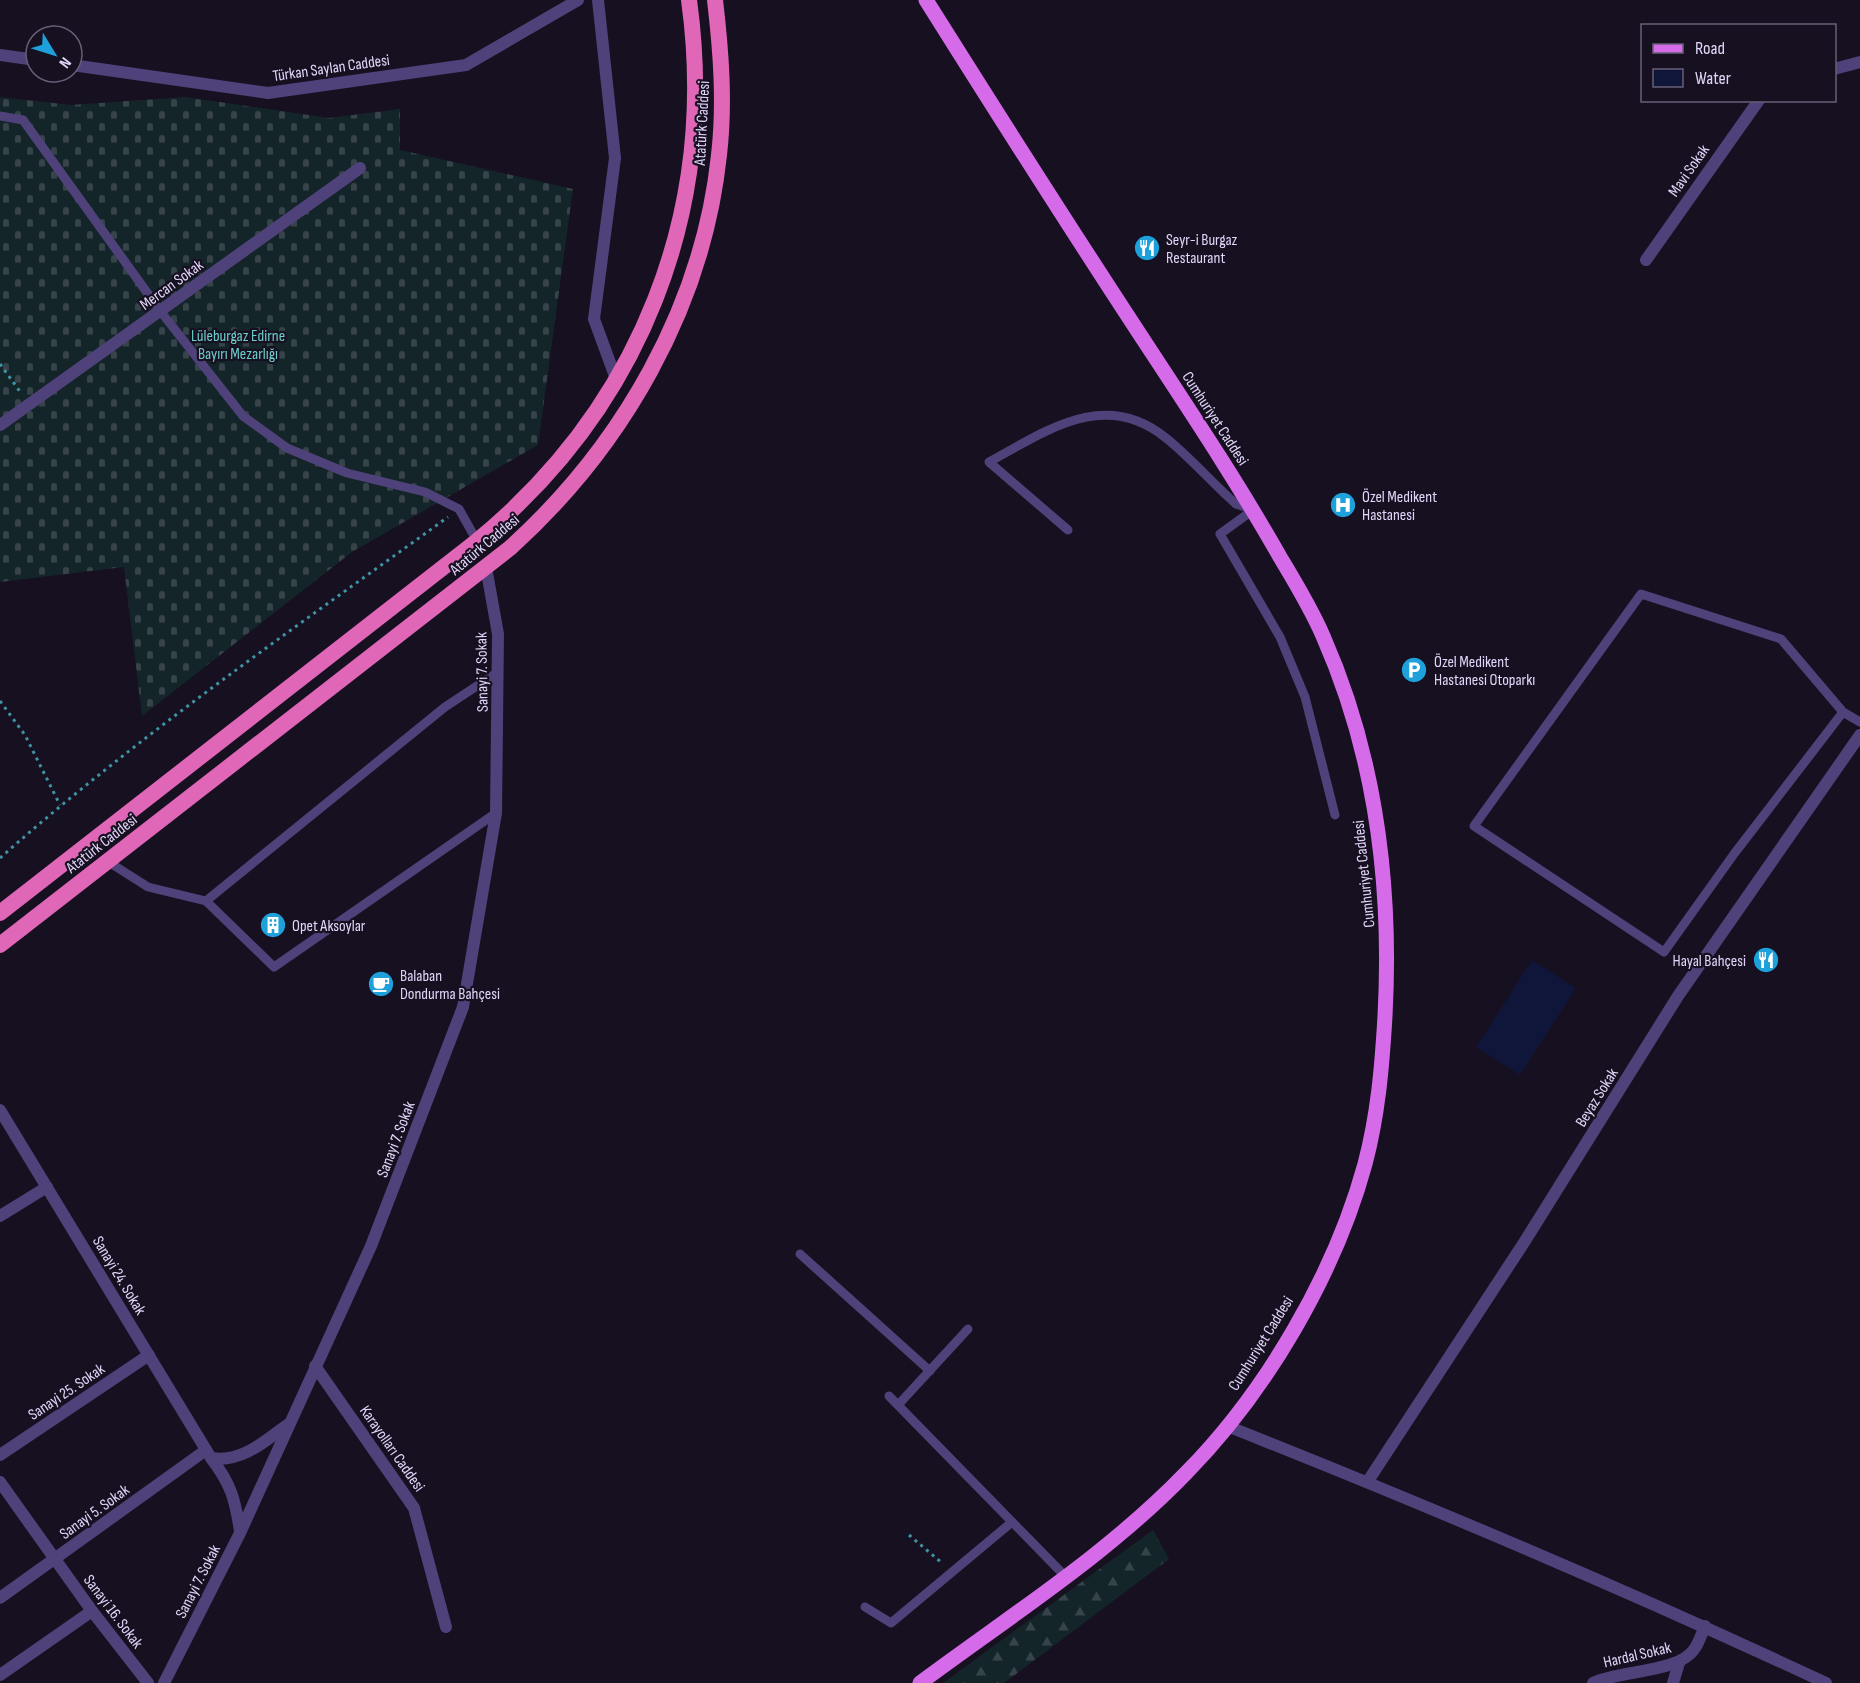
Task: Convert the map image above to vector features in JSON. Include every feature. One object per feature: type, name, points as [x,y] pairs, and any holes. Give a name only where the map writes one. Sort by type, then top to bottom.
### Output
[{"type":"highway","name":"Atatürk Caddesi","points":[[0,913],[477,541],[526,498],[553,470],[597,412],[644,325],[675,245],[686,196],[693,149],[696,92],[689,0]]},
{"type":"highway","name":"Atatürk Caddesi","points":[[0,945],[486,567],[539,522],[612,435],[647,379],[674,322],[703,238],[719,154],[722,86],[715,0]]},
{"type":"main road","name":"Cumhuriyet Caddesi","points":[[920,1683],[1112,1540],[1167,1492],[1227,1426],[1267,1372],[1294,1327],[1337,1243],[1351,1207],[1376,1119],[1381,1080],[1387,977],[1386,900],[1382,851],[1360,746],[1321,631],[1253,510],[926,0]]},
{"type":"street","name":"Türkan Saylan Caddesi","points":[[84,67],[268,93],[466,65],[578,0]]},
{"type":"street","points":[[598,0],[615,158],[594,319],[616,380]]},
{"type":"street","points":[[0,55],[24,58]]},
{"type":"street","points":[[1836,68],[1860,62]]},
{"type":"street","name":"Mavi Sokak","points":[[1646,260],[1758,102]]},
{"type":"street","name":"Mercan Sokak","points":[[0,425],[360,168]]},
{"type":"street","name":"Sanayi 7. Sokak","points":[[164,1683],[240,1533],[371,1246],[463,1006],[496,813],[498,634],[486,567]]},
{"type":"street","name":"Beyaz Sokak","points":[[1368,1481],[1525,1241],[1678,996],[1860,735]]},
{"type":"street","name":"Sanayi 24. Sokak","points":[[0,1110],[209,1454],[226,1477],[235,1498],[240,1533]]},
{"type":"street","points":[[0,1216],[47,1187]]},
{"type":"street","name":"Sanayi 25. Sokak","points":[[0,1455],[149,1355]]},
{"type":"street","name":"Karayolları Caddesi","points":[[315,1366],[414,1508],[446,1627]]},
{"type":"street","points":[[209,1454],[225,1460],[242,1455],[288,1424]]},
{"type":"street","points":[[1227,1426],[1368,1481],[1704,1626],[1826,1683]]},
{"type":"street","name":"Sanayi 5. Sokak","points":[[0,1598],[209,1454]]},
{"type":"street","name":"Sanayi 16. Sokak","points":[[0,1482],[92,1611],[148,1683]]},
{"type":"street","points":[[0,1675],[92,1611]]},
{"type":"street","name":"Hardal Sokak","points":[[1593,1683],[1606,1677],[1679,1663],[1695,1650],[1704,1626]]},
{"type":"street","points":[[1674,1683],[1679,1663]]},
{"type":"lane","points":[[0,116],[22,120],[161,312],[243,416],[287,448],[347,473],[425,492],[459,509],[477,541]]},
{"type":"lane","points":[[1068,530],[988,462],[1036,436],[1076,419],[1109,413],[1148,425],[1165,437],[1236,504],[1253,510]]},
{"type":"lane","points":[[1253,510],[1220,534],[1280,637],[1305,697],[1335,815]]},
{"type":"lane","points":[[1843,712],[1734,854],[1664,952],[1474,826],[1641,594],[1781,639],[1843,712],[1860,722]]},
{"type":"lane","points":[[206,901],[445,707],[498,672]]},
{"type":"lane","points":[[107,861],[148,887],[206,901],[274,968],[496,813]]},
{"type":"lane","points":[[801,1254],[930,1371]]},
{"type":"lane","points":[[898,1406],[968,1329]]},
{"type":"lane","points":[[889,1396],[1065,1576]]},
{"type":"lane","points":[[865,1607],[891,1623],[1012,1521]]},
{"type":"path","points":[[0,364],[29,405]]},
{"type":"path","points":[[0,858],[60,805],[284,636],[459,509]]},
{"type":"path","points":[[0,701],[25,735],[60,805]]},
{"type":"path","points":[[909,1535],[953,1571]]},
{"type":"green space","name":"Lüleburgaz Edirne Bayırı Mezarlığı","points":[[0,97],[71,105],[185,97],[329,118],[400,109],[400,150],[573,189],[538,445],[352,552],[142,716],[124,567],[0,582]]},
{"type":"green space","points":[[1153,1530],[1169,1559],[1004,1683],[943,1683]]},
{"type":"water","points":[[1532,960],[1576,988],[1520,1075],[1476,1047]]},
{"type":"place","name":"Seyr-i Burgaz Restaurant","points":[[1147,248]]},
{"type":"place","name":"Özel Medikent Hastanesi","points":[[1343,505]]},
{"type":"place","name":"Özel Medikent Hastanesi Otoparkı","points":[[1414,670]]},
{"type":"place","name":"Opet Aksoylar","points":[[273,925]]},
{"type":"place","name":"Hayal Bahçesi","points":[[1766,960]]},
{"type":"place","name":"Balaban Dondurma Bahçesi","points":[[381,984]]}]
